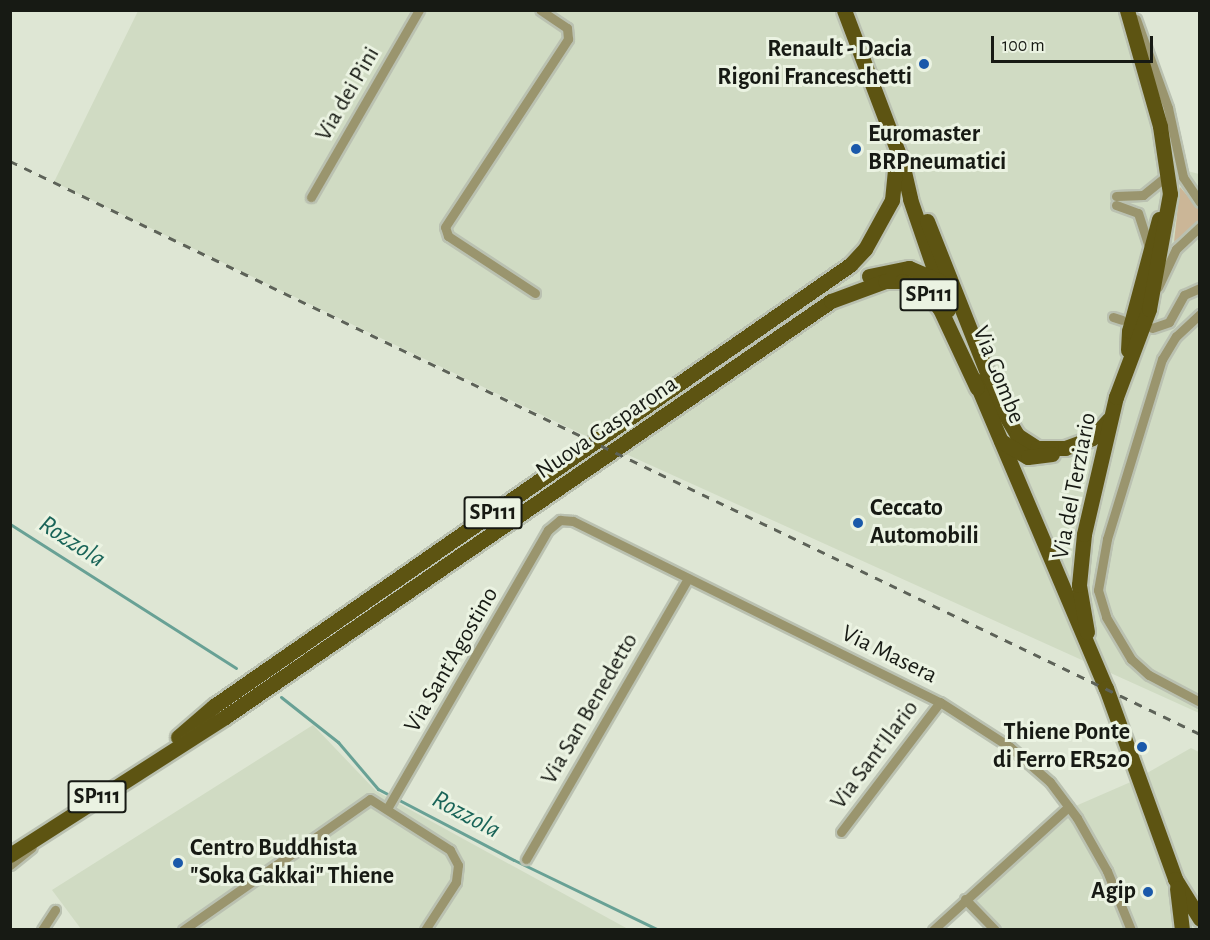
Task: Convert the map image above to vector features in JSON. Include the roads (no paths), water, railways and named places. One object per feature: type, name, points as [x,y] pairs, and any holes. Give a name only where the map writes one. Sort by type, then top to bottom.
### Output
[{"type":"main road","name":"Via Gombe","points":[[843,10],[899,156],[934,276],[977,388],[1103,682],[1176,879]]},
{"type":"main road","name":"Via del Terziario","points":[[1092,655],[1079,585],[1080,555],[1111,416],[1127,362],[1149,309],[1168,216],[1166,171],[1148,75],[1130,10]]},
{"type":"main road","name":"Nuova Gasparona","points":[[141,768],[214,706],[850,265],[866,249],[892,200],[899,156]]},
{"type":"main road","points":[[899,156],[1000,408],[1017,435],[1037,447],[1077,446]]},
{"type":"main road","name":"Via del Terziario","points":[[1127,362],[1129,331],[1148,254],[1158,224],[1166,171]]},
{"type":"main road","name":"SP111","points":[[831,301],[861,280],[895,268],[918,270],[934,276]]},
{"type":"main road","points":[[934,276],[964,317]]},
{"type":"main road","name":"Nuova Gasparona","points":[[10,855],[141,768],[225,717],[831,301],[885,281],[902,281],[924,290],[940,309],[977,388]]},
{"type":"main road","points":[[999,439],[1010,450],[1028,457],[1077,446],[1100,431],[1111,416]]},
{"type":"main road","points":[[1176,879],[1200,919]]},
{"type":"main road","points":[[1176,879],[1182,930]]},
{"type":"street","name":"Via dei Pini","points":[[311,197],[419,10]]},
{"type":"street","points":[[536,293],[447,236],[445,227],[568,39],[567,28],[540,10]]},
{"type":"street","name":"Via del Terziario","points":[[1130,10],[1166,100],[1183,177],[1200,202]]},
{"type":"street","points":[[1148,254],[1146,229],[1138,213],[1116,201],[1143,195],[1166,171]]},
{"type":"street","name":"Via del Terziario","points":[[1149,309],[1176,249],[1200,228]]},
{"type":"street","points":[[1152,328],[1168,322],[1184,294],[1200,288]]},
{"type":"street","points":[[1200,314],[1176,336],[1162,358],[1107,539],[1098,590],[1106,617],[1131,658],[1149,675],[1200,702]]},
{"type":"street","name":"Via Masera","points":[[548,530],[560,520],[573,521],[940,702],[977,723],[1050,782],[1107,871],[1131,930]]},
{"type":"street","name":"Via Sant'Agostino","points":[[392,800],[548,530]]},
{"type":"street","name":"Via San Benedetto","points":[[526,859],[688,578]]},
{"type":"street","name":"Via Sant'Ilario","points":[[841,832],[940,702]]},
{"type":"street","points":[[183,930],[370,799],[392,800],[450,849],[458,865],[456,882],[424,930]]},
{"type":"street","points":[[933,930],[1068,807]]},
{"type":"street","points":[[10,865],[52,826]]},
{"type":"street","points":[[965,899],[995,930]]},
{"type":"street","points":[[42,930],[55,910]]},
{"type":"waterway","name":"Rozzola","points":[[10,524],[236,668]]},
{"type":"waterway","name":"Rozzola","points":[[281,697],[338,742],[378,789],[514,860],[659,930]]},
{"type":"railway","points":[[10,161],[1200,734]]},
{"type":"place","name":"Renault - Dacia Rigoni Franceschetti","points":[[924,64]]},
{"type":"place","name":"Euromaster BRPneumatici","points":[[856,149]]},
{"type":"place","name":"Ceccato Automobili","points":[[858,523]]},
{"type":"place","name":"Thiene Ponte di Ferro ER520","points":[[1142,747]]},
{"type":"place","name":"Centro Buddhista \"Soka Gakkai\" Thiene","points":[[178,863]]},
{"type":"place","name":"Agip","points":[[1148,892]]}]
